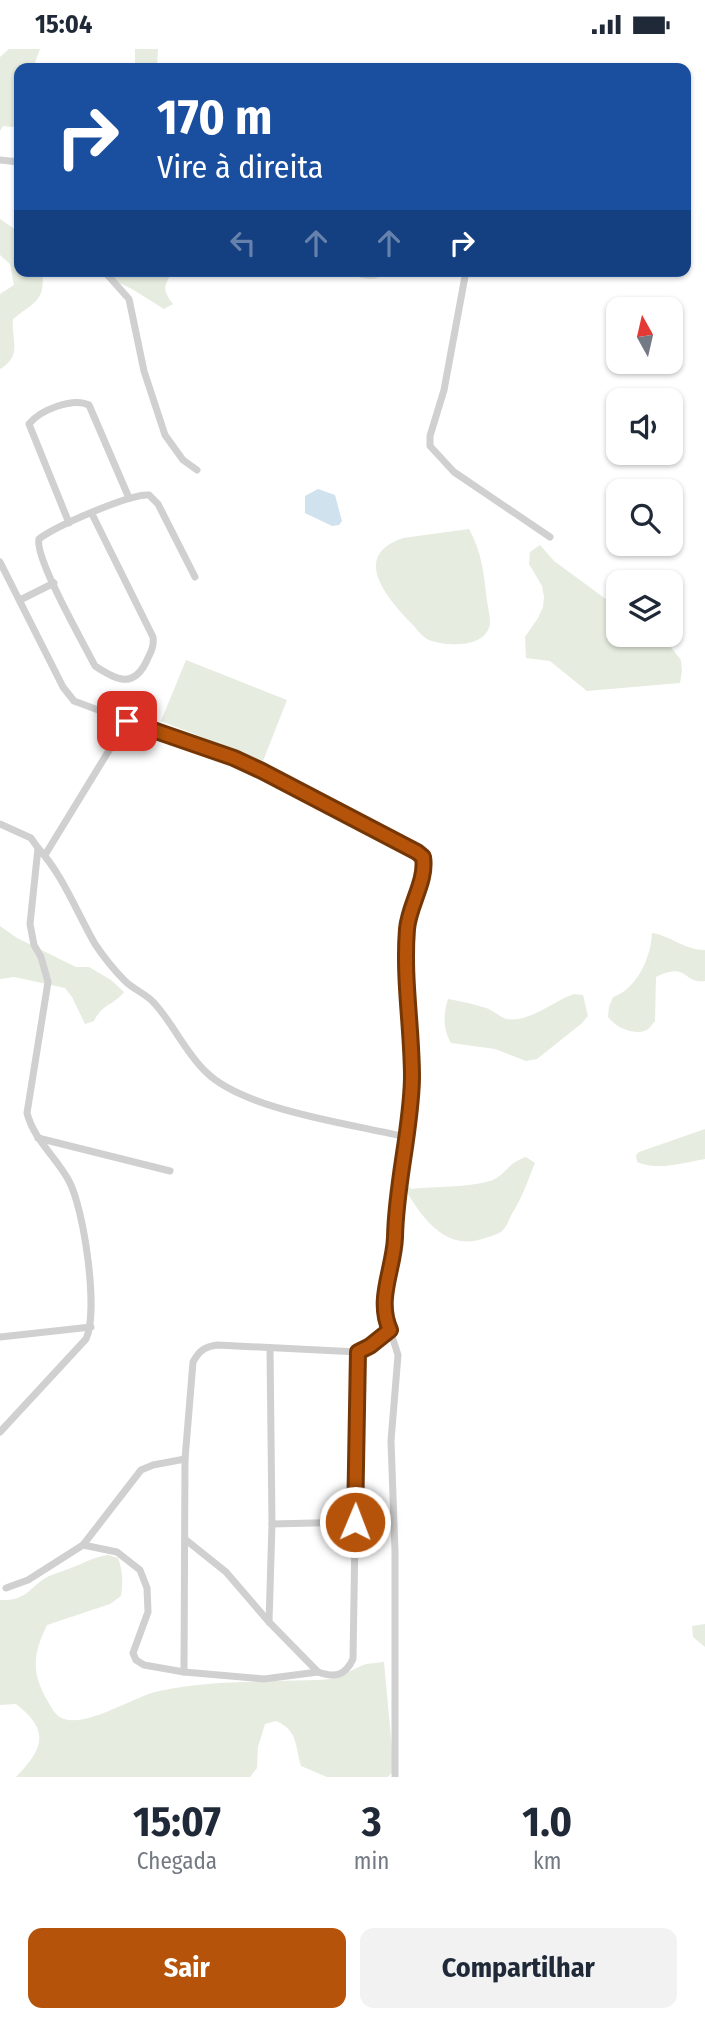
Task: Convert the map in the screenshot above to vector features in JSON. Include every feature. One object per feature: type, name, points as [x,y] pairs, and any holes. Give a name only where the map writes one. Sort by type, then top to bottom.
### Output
[{"type":"street","points":[[109,277],[129,299],[144,371],[165,435],[183,460],[197,470]]},
{"type":"street","points":[[465,277],[444,390],[430,436],[430,446],[454,472],[551,537]]},
{"type":"street","points":[[69,523],[29,424],[37,416],[68,403],[79,401],[89,405],[129,498]]},
{"type":"street","points":[[92,514],[153,637],[153,649],[137,677],[129,679],[106,673],[95,666],[39,552],[38,543],[44,535],[69,523],[129,498],[144,494],[154,498],[195,577]]},
{"type":"street","points":[[0,562],[67,694],[88,707],[234,758],[423,857],[424,868],[407,926],[407,1000],[412,1076],[396,1207],[394,1246],[384,1301],[384,1311],[398,1355],[391,1441],[395,1564],[394,1777]]},
{"type":"street","points":[[20,600],[54,583]]},
{"type":"street","points":[[45,855],[127,721]]},
{"type":"street","points":[[0,824],[32,838],[45,855],[96,944],[125,981],[152,1000],[171,1021],[196,1062],[213,1079],[229,1090],[257,1101],[406,1136]]},
{"type":"street","points":[[0,1432],[86,1339],[91,1327],[85,1243],[76,1197],[65,1175],[38,1137],[27,1113],[48,982],[41,957],[34,945],[30,924],[38,848]]},
{"type":"street","points":[[38,1137],[170,1171]]},
{"type":"street","points":[[0,1336],[91,1327]]},
{"type":"street","points":[[184,1672],[185,1459],[193,1362],[208,1346],[217,1345],[358,1352],[390,1330]]},
{"type":"street","points":[[269,1622],[272,1524],[270,1348]]},
{"type":"street","points":[[186,1540],[226,1572],[269,1622],[318,1672],[328,1676],[342,1674],[349,1669],[354,1659],[358,1352]]},
{"type":"street","points":[[6,1588],[27,1580],[83,1545],[141,1470],[185,1459]]},
{"type":"street","points":[[272,1524],[355,1522]]},
{"type":"street","points":[[83,1545],[117,1552],[140,1570],[148,1588],[148,1612],[145,1626],[135,1643],[134,1656],[144,1665],[184,1672],[264,1679],[318,1672]]},
{"type":"shaded area","points":[[9,49],[40,49],[35,63],[14,63],[14,126],[3,126],[0,131],[0,57]]},
{"type":"shaded area","points":[[135,49],[158,49],[157,63],[135,63]]},
{"type":"shaded area","points":[[0,219],[14,229],[14,277],[43,277],[43,281],[37,300],[13,319],[14,353],[0,369],[0,294],[14,285],[10,264],[0,255]]},
{"type":"shaded area","points":[[106,277],[170,277],[165,288],[173,304],[164,309]]},
{"type":"shaded area","points":[[469,529],[482,564],[490,617],[488,630],[476,641],[467,643],[449,644],[429,640],[385,591],[376,567],[378,556],[387,546],[403,538]]},
{"type":"shaded area","points":[[540,545],[554,561],[606,599],[606,647],[671,647],[681,660],[680,683],[587,691],[550,661],[526,658],[525,637],[538,618],[544,597],[542,586],[529,564],[530,552]]},
{"type":"shaded area","points":[[186,660],[287,700],[263,761],[161,721]]},
{"type":"shaded area","points":[[0,926],[17,938],[76,967],[89,967],[111,980],[124,992],[101,1011],[94,1021],[85,1024],[65,988],[14,977],[0,979]]},
{"type":"shaded area","points":[[652,933],[691,948],[705,950],[705,981],[698,981],[674,971],[656,977],[655,1021],[647,1030],[636,1032],[611,1021],[608,1017],[609,1007],[613,997],[622,993],[636,980],[646,962]]},
{"type":"shaded area","points":[[574,994],[583,995],[588,1016],[537,1059],[526,1061],[495,1049],[451,1043],[446,1033],[448,999],[491,1010],[506,1019],[515,1019],[533,1015]]},
{"type":"shaded area","points":[[705,1129],[705,1159],[662,1166],[637,1162],[636,1155],[639,1152]]},
{"type":"shaded area","points":[[526,1157],[535,1163],[506,1227],[495,1235],[467,1241],[453,1239],[430,1223],[411,1199],[396,1173],[411,1189],[471,1185],[495,1179]]},
{"type":"shaded area","points":[[108,1555],[118,1558],[120,1563],[121,1596],[110,1604],[47,1625],[39,1645],[36,1663],[38,1681],[58,1716],[64,1719],[86,1719],[149,1694],[179,1687],[326,1679],[363,1665],[384,1662],[394,1770],[388,1777],[327,1777],[301,1766],[292,1734],[276,1721],[265,1724],[258,1747],[257,1768],[250,1777],[16,1777],[32,1758],[39,1740],[35,1723],[16,1704],[0,1705],[0,1600],[23,1596],[49,1576]]},
{"type":"shaded area","points":[[705,1624],[705,1647],[693,1637],[692,1626]]},
{"type":"water","points":[[318,489],[335,495],[342,521],[339,525],[332,526],[305,513],[305,496]]},
{"type":"route","points":[[127,721],[234,758],[423,857],[424,868],[407,926],[407,1000],[412,1076],[398,1184],[394,1246],[385,1291],[384,1311],[390,1330],[358,1352],[355,1522]]}]
